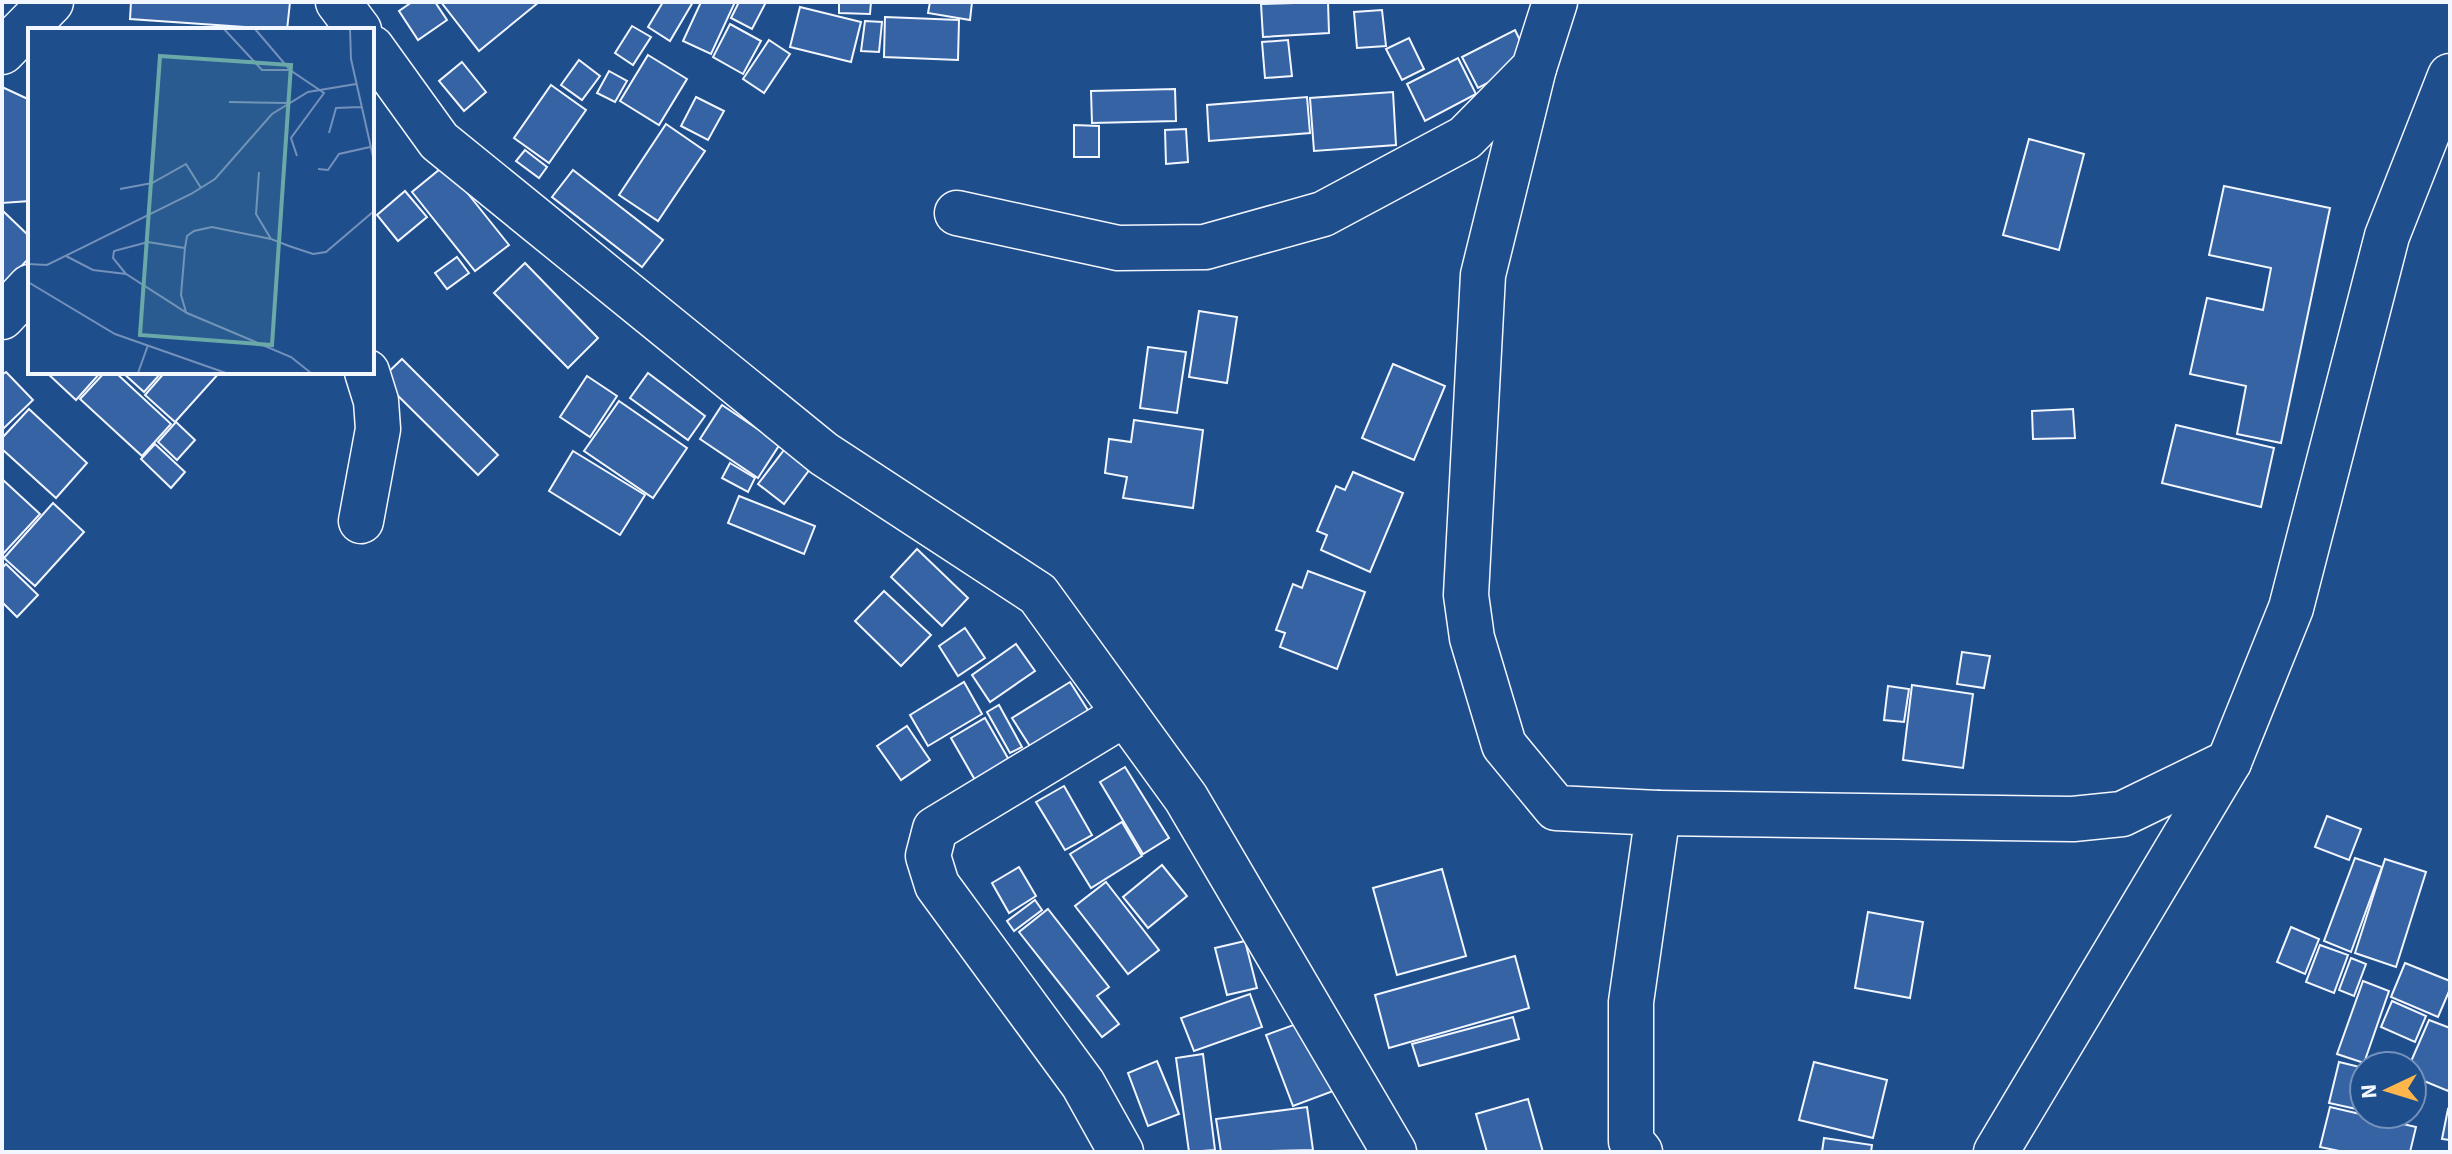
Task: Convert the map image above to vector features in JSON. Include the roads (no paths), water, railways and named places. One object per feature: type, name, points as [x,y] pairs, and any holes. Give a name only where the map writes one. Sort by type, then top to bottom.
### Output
[{"type":"street","points":[[332,28],[337,2]]},
{"type":"street","points":[[337,2],[357,28]]},
{"type":"street","points":[[1555,2],[1534,68],[1483,275],[1466,595],[1472,638],[1504,745],[1556,808],[1658,813],[2073,819],[2122,814],[2229,762]]},
{"type":"street","points":[[31,28],[49,13]]},
{"type":"street","points":[[2,52],[28,30]]},
{"type":"street","points":[[374,51],[439,141],[824,454],[1038,594],[1186,798],[1394,1152]]},
{"type":"street","points":[[957,213],[1118,248],[1205,247],[1323,214],[1465,138],[1534,68]]},
{"type":"street","points":[[1996,1152],[2229,762],[2291,608],[2387,236],[2450,76]]},
{"type":"street","points":[[2,317],[28,289]]},
{"type":"street","points":[[361,521],[378,429],[376,401],[368,374]]},
{"type":"street","points":[[1121,1152],[1083,1084],[937,885],[928,856],[935,829],[1125,714]]},
{"type":"street","points":[[1640,1152],[1631,1141],[1631,1002],[1658,813]]}]
